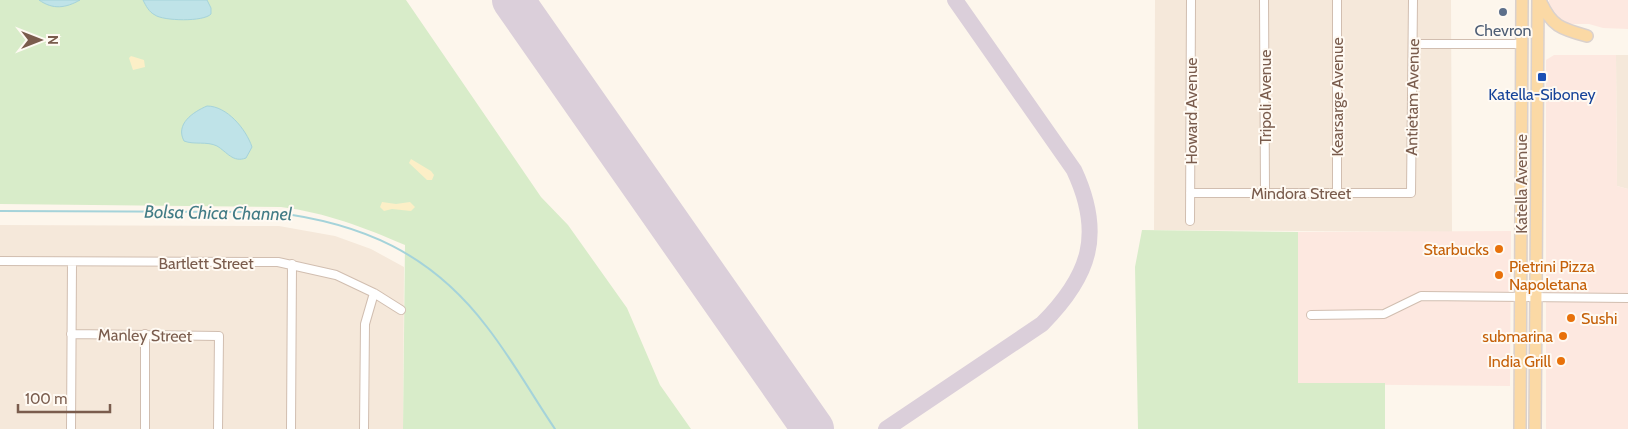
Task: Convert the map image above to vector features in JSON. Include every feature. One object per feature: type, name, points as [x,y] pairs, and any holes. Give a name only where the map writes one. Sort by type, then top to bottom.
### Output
[{"type":"main road","name":"Katella Avenue","points":[[1520,429],[1522,0]]},
{"type":"main road","name":"Katella Avenue","points":[[1535,429],[1539,0]]},
{"type":"main road","points":[[1539,0],[1547,16],[1555,25],[1566,31],[1587,36]]},
{"type":"street","name":"Howard Avenue","points":[[1190,221],[1191,0]]},
{"type":"street","name":"Tripoli Avenue","points":[[1264,0],[1265,193]]},
{"type":"street","name":"Kearsarge Avenue","points":[[1337,0],[1337,193]]},
{"type":"street","name":"Antietam Avenue","points":[[1411,193],[1413,0]]},
{"type":"street","points":[[1413,44],[1521,44]]},
{"type":"street","name":"Mindora Street","points":[[1190,193],[1411,193]]},
{"type":"street","name":"Bartlett Street","points":[[0,262],[278,262],[336,275],[374,293],[401,310]]},
{"type":"street","points":[[71,429],[72,263]]},
{"type":"street","points":[[291,429],[292,264]]},
{"type":"street","points":[[364,429],[365,324],[374,293]]},
{"type":"street","points":[[1311,315],[1384,314],[1421,296],[1628,298]]},
{"type":"street","name":"Manley Street","points":[[71,334],[219,336],[218,429]]},
{"type":"street","points":[[144,429],[145,334]]},
{"type":"shaded area","points":[[1155,0],[1451,0],[1452,232],[1154,230]]},
{"type":"shaded area","points":[[1549,0],[1628,0],[1628,29],[1603,28],[1589,24],[1559,22],[1549,10]]},
{"type":"shaded area","points":[[1554,55],[1616,55],[1617,186],[1628,189],[1628,429],[1546,429],[1546,60]]},
{"type":"shaded area","points":[[1616,55],[1628,55],[1628,189],[1617,186]]},
{"type":"shaded area","points":[[0,225],[279,226],[335,236],[371,249],[404,267],[403,429],[0,429]]},
{"type":"shaded area","points":[[1511,231],[1510,386],[1298,384],[1298,232]]},
{"type":"green space","points":[[0,0],[406,0],[541,197],[568,225],[627,308],[660,385],[691,429],[403,429],[405,245],[344,222],[314,213],[281,207],[0,204]]},
{"type":"green space","points":[[1142,230],[1298,232],[1298,383],[1385,383],[1385,429],[1138,429],[1135,267]]},
{"type":"sand","points":[[131,56],[144,60],[145,67],[133,70],[129,58]]},
{"type":"sand","points":[[411,159],[431,171],[434,175],[432,180],[427,180],[409,163]]},
{"type":"sand","points":[[382,202],[396,204],[410,202],[415,207],[411,211],[392,209],[384,211],[380,207]]},
{"type":"water","points":[[39,0],[80,0],[70,5],[54,7]]},
{"type":"water","points":[[143,0],[207,0],[211,8],[211,14],[207,17],[183,20],[159,17],[148,9]]},
{"type":"water","points":[[207,106],[222,110],[240,126],[252,147],[246,158],[234,158],[217,146],[184,141],[182,129],[187,119]]},
{"type":"waterway","name":"Bolsa Chica Channel","points":[[0,211],[272,212],[336,224],[365,234],[392,246],[418,261],[442,279],[465,301],[505,352],[555,429]]},
{"type":"taxiway","points":[[886,429],[1042,324],[1071,289],[1081,271],[1087,253],[1090,234],[1088,214],[1083,193],[1074,170],[955,0]]},
{"type":"runway","points":[[513,0],[813,429]]},
{"type":"place","name":"Chevron","points":[[1503,12]]},
{"type":"place","name":"Katella-Siboney","points":[[1542,77]]},
{"type":"place","name":"Starbucks","points":[[1499,249]]},
{"type":"place","name":"Pietrini Pizza Napoletana","points":[[1499,275]]},
{"type":"place","name":"Sushi","points":[[1571,318]]},
{"type":"place","name":"submarina","points":[[1563,336]]},
{"type":"place","name":"India Grill","points":[[1561,361]]}]
